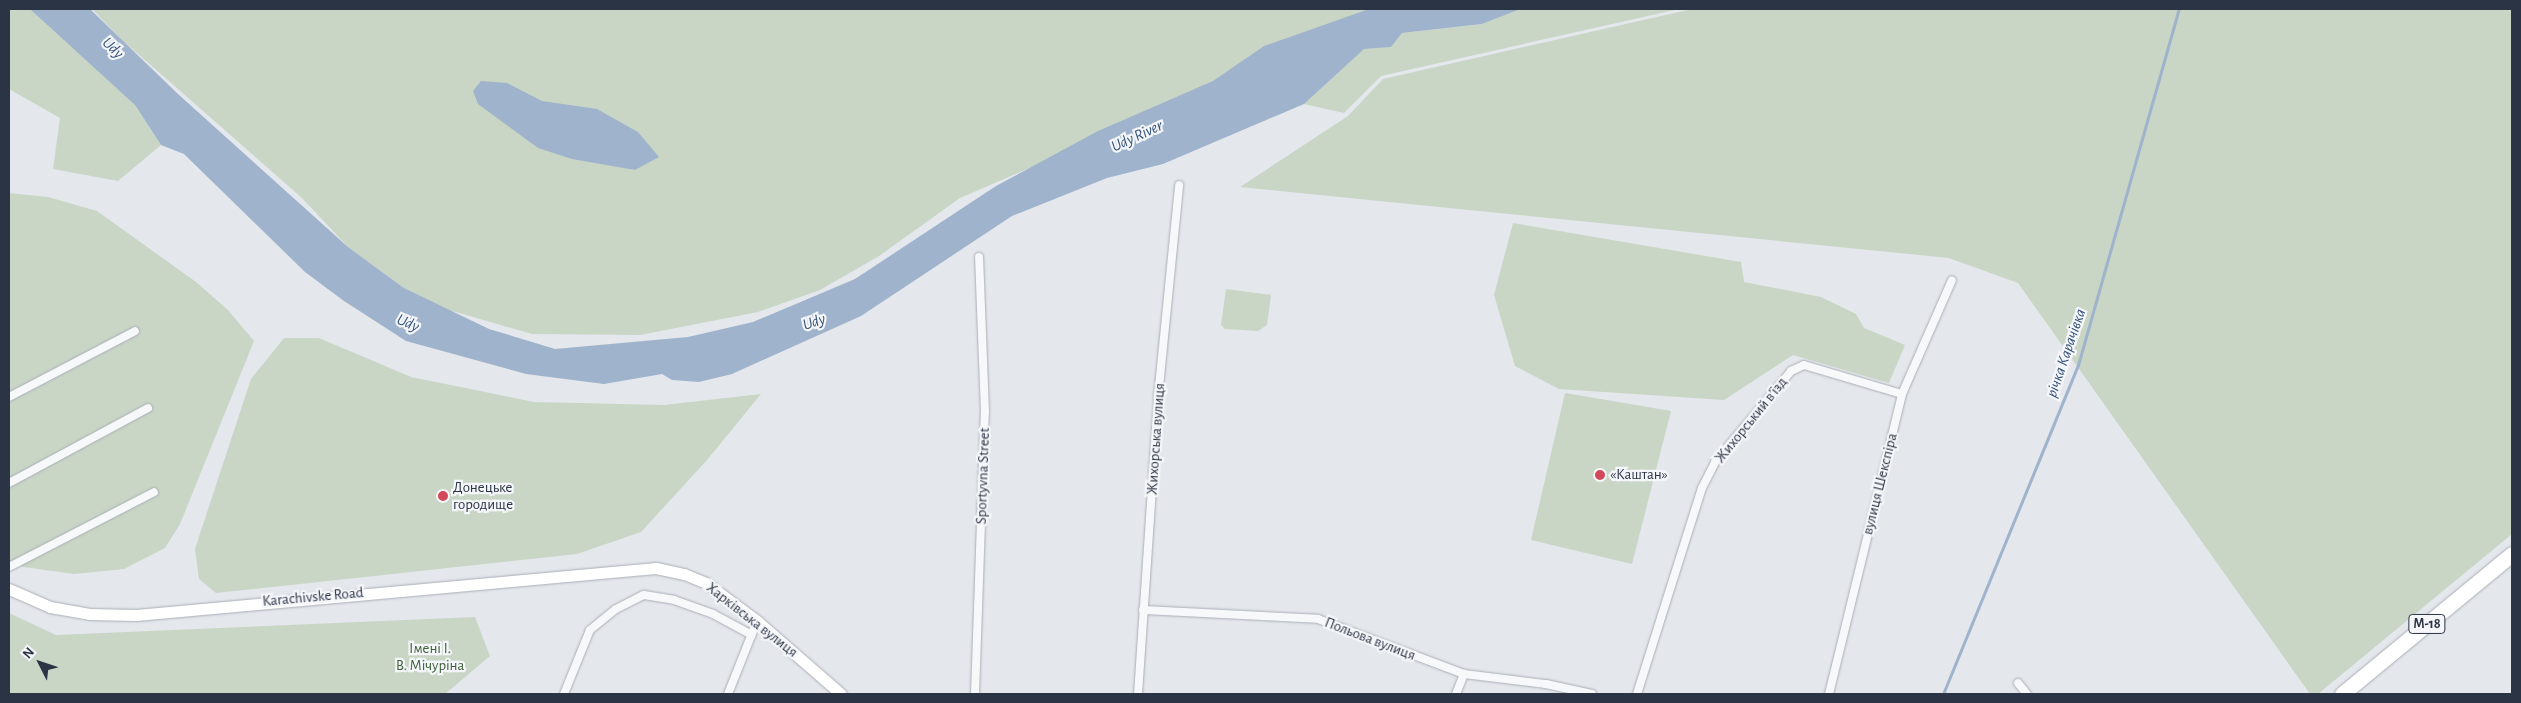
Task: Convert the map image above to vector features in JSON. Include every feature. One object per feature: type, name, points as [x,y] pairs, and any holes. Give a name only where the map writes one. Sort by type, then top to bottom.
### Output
[{"type":"highway","name":"М-18","points":[[2342,694],[2512,554]]},
{"type":"main road","name":"Харківська вулиця","points":[[622,569],[656,568],[695,578],[757,621],[841,694]]},
{"type":"main road","name":"Karachivske Road","points":[[9,589],[50,606],[89,614],[136,615],[622,569]]},
{"type":"street","name":"Жихорська вулиця","points":[[1138,694],[1158,397],[1179,184]]},
{"type":"street","name":"Sportyvna Street","points":[[975,694],[985,412],[979,257]]},
{"type":"street","name":"вулиця Шекспіра","points":[[1829,694],[1902,394],[1952,280]]},
{"type":"street","points":[[9,397],[135,331]]},
{"type":"street","name":"Жихорський в’їзд","points":[[1637,694],[1702,488],[1715,462],[1791,371],[1804,365],[1902,394]]},
{"type":"street","points":[[9,483],[148,408]]},
{"type":"street","points":[[9,567],[154,492]]},
{"type":"street","points":[[564,694],[590,630],[616,608],[644,595],[674,600],[705,612],[752,635]]},
{"type":"street","name":"Польова вулиця","points":[[1143,610],[1318,619],[1464,674],[1546,684],[1592,694]]},
{"type":"street","points":[[728,694],[757,621]]},
{"type":"street","points":[[1456,694],[1464,674]]},
{"type":"street","points":[[2018,683],[2027,694]]},
{"type":"green space","points":[[9,9],[36,9],[135,105],[161,145],[118,181],[53,169],[60,118],[9,89]]},
{"type":"green space","points":[[92,9],[1397,9],[960,198],[879,256],[820,290],[758,312],[640,335],[532,334],[442,308],[404,288],[348,247],[302,198],[121,39]]},
{"type":"green space","points":[[1679,9],[1381,76],[1344,113],[1304,104],[1363,49],[1391,46],[1402,33],[1482,24],[1518,10]]},
{"type":"green space","points":[[1692,9],[2512,9],[2512,534],[2318,694],[2310,694],[2018,283],[1949,258],[1240,187],[1348,116],[1383,79]]},
{"type":"green space","points":[[9,193],[48,197],[97,211],[196,282],[228,310],[254,341],[180,524],[165,548],[124,569],[74,574],[9,565]]},
{"type":"green space","points":[[1513,223],[1741,262],[1744,282],[1821,297],[1856,314],[1864,328],[1905,345],[1889,383],[1793,355],[1724,400],[1559,389],[1515,366],[1494,295]]},
{"type":"green space","points":[[1226,289],[1271,295],[1267,325],[1258,331],[1225,329],[1221,325]]},
{"type":"green space","name":"Донецьке городище","points":[[284,338],[319,338],[411,377],[534,402],[664,405],[761,394],[707,460],[641,532],[577,554],[216,593],[199,579],[195,549],[251,379]]},
{"type":"green space","name":"«Каштан»","points":[[1565,393],[1671,411],[1632,564],[1531,540]]},
{"type":"green space","name":"Імені І. В. Мічуріна","points":[[9,613],[56,635],[475,617],[490,656],[445,694],[9,694]]},
{"type":"water","points":[[30,9],[90,9],[178,94],[348,247],[404,288],[489,329],[555,349],[688,337],[753,322],[855,279],[996,186],[1098,131],[1213,81],[1264,46],[1369,9],[1555,9],[1518,10],[1482,24],[1402,33],[1391,47],[1364,49],[1304,104],[1163,164],[1107,178],[1012,216],[861,316],[732,374],[699,382],[672,380],[662,374],[604,384],[526,374],[406,341],[344,301],[305,272],[184,154],[161,145],[135,105]]},
{"type":"water","points":[[481,81],[507,83],[542,101],[597,109],[638,132],[659,157],[635,170],[572,159],[538,148],[478,104],[473,91]]},
{"type":"waterway","name":"річка Карачівка","points":[[1943,694],[2078,365],[2179,9]]},
{"type":"place","name":"«Каштан»","points":[[1600,475]]},
{"type":"place","name":"Донецьке городище","points":[[443,496]]},
{"type":"water label","name":"Udy","points":[[113,48]]},
{"type":"water label","name":"Udy River","points":[[1137,136]]},
{"type":"water label","name":"Udy","points":[[814,322]]},
{"type":"water label","name":"Udy","points":[[408,323]]}]
